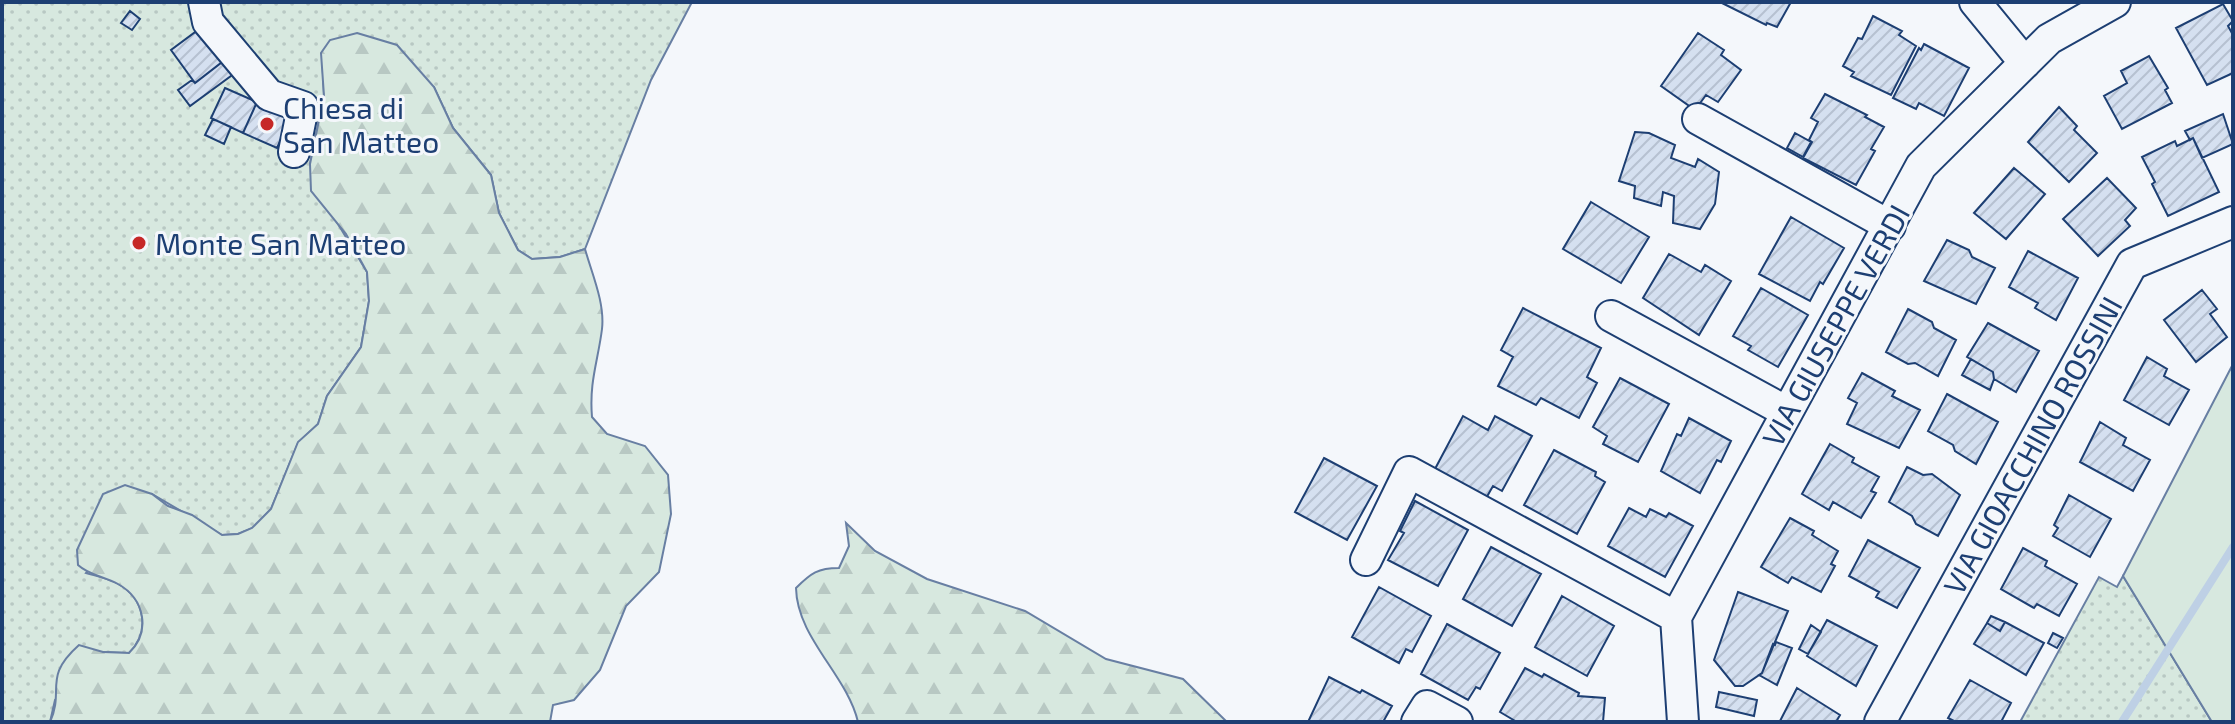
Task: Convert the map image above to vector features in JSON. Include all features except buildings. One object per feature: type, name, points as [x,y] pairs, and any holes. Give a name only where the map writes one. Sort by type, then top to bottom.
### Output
[{"type":"street","points":[[204,2],[208,22],[269,95],[303,107],[294,152]]},
{"type":"street","points":[[1975,2],[2025,63]]},
{"type":"street","name":"VIA GIUSEPPE VERDI","points":[[1676,617],[1921,166],[2049,39],[2115,2]]},
{"type":"street","points":[[1698,119],[1890,226]]},
{"type":"street","name":"VIA GIOACCHINO ROSSINI","points":[[1880,722],[2132,264],[2233,222]]},
{"type":"street","points":[[1611,316],[1787,412]]},
{"type":"street","points":[[1366,560],[1409,472],[1676,617],[1683,722]]},
{"type":"street","points":[[1417,722],[1427,706],[1457,722]]},
{"type":"green space","points":[[3,2],[692,2],[651,80],[585,249],[560,257],[532,259],[518,250],[499,213],[491,175],[453,128],[434,87],[322,53],[324,96],[310,164],[332,214],[367,272],[369,301],[361,347],[327,396],[318,424],[298,443],[271,509],[253,528],[238,534],[222,535],[152,494],[86,573],[117,583],[134,597],[142,615],[140,635],[129,653],[103,652],[55,700],[50,722],[2,722]]},
{"type":"green space","points":[[357,33],[397,45],[434,87],[453,128],[491,175],[499,213],[518,250],[532,259],[560,257],[585,249],[602,309],[592,417],[607,434],[645,446],[668,475],[671,514],[659,572],[626,606],[600,670],[574,700],[553,705],[550,722],[50,722],[61,666],[79,645],[103,652],[129,653],[140,635],[142,616],[127,590],[78,565],[77,550],[103,494],[125,485],[152,494],[222,535],[238,534],[252,528],[271,509],[298,442],[318,424],[327,396],[361,347],[369,301],[367,272],[346,234],[311,191],[310,164],[324,96],[321,53],[330,40]]},
{"type":"green space","points":[[2233,364],[2233,722],[2212,722],[2123,576]]},
{"type":"green space","points":[[846,523],[875,551],[927,579],[1025,611],[1106,659],[1183,679],[1227,722],[858,722],[844,688],[805,623],[798,606],[796,588],[815,572],[839,568],[849,546]]},
{"type":"green space","points":[[2123,576],[2212,722],[2020,722],[2099,577],[2117,587]]},
{"type":"waterway","points":[[2122,722],[2233,547]]},
{"type":"place","name":"Chiesa di San Matteo","points":[[267,124]]},
{"type":"place","name":"Monte San Matteo","points":[[139,243]]}]
